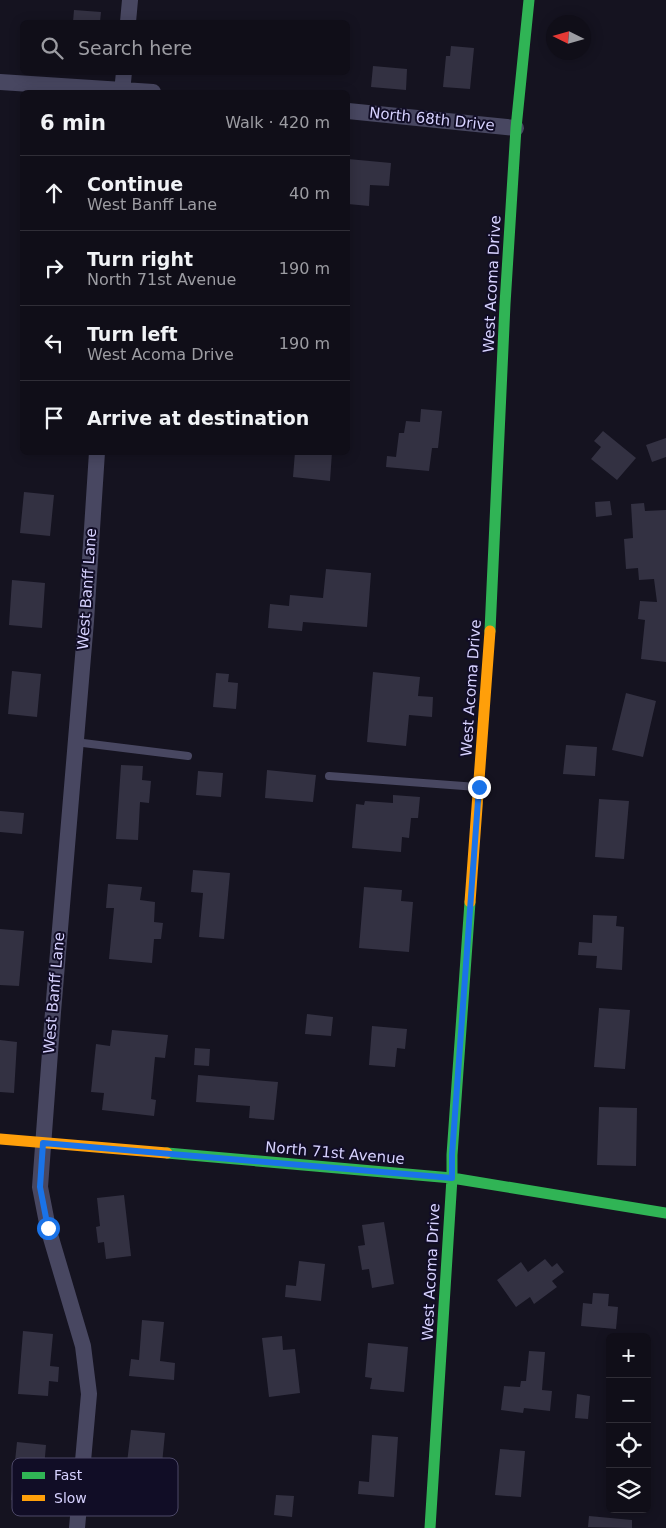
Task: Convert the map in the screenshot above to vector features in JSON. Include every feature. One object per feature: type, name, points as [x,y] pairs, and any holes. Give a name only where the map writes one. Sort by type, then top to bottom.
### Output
[{"type":"street","points":[[128,20],[130,0]]},
{"type":"street","name":"West Acoma Drive","points":[[430,1528],[452,1155],[491,619],[505,304],[516,128],[529,0]]},
{"type":"street","points":[[122,90],[124,75]]},
{"type":"street","points":[[0,82],[108,90]]},
{"type":"street","name":"North 68th Drive","points":[[350,111],[516,128]]},
{"type":"street","name":"West Banff Lane","points":[[83,1458],[89,1394],[83,1346],[48,1228],[40,1187],[86,621],[97,455]]},
{"type":"street","name":"North 71st Avenue","points":[[0,1139],[452,1178],[666,1213]]},
{"type":"lane","points":[[75,742],[188,756]]},
{"type":"lane","points":[[329,776],[479,787]]},
{"type":"building","points":[[74,10],[101,12],[100,20],[73,20]]},
{"type":"building","points":[[451,46],[474,48],[470,89],[443,87],[446,56],[450,56]]},
{"type":"building","points":[[373,66],[407,69],[406,90],[371,87]]},
{"type":"building","points":[[350,159],[391,163],[389,186],[370,185],[369,206],[350,204]]},
{"type":"building","points":[[421,409],[442,411],[438,448],[432,448],[429,471],[386,467],[387,456],[396,457],[399,433],[404,433],[406,421],[420,422]]},
{"type":"building","points":[[603,431],[636,458],[617,480],[591,459],[601,447],[594,441]]},
{"type":"building","points":[[666,438],[666,457],[652,462],[646,445]]},
{"type":"building","points":[[295,455],[332,455],[330,481],[293,477]]},
{"type":"building","points":[[24,492],[54,495],[50,536],[20,533]]},
{"type":"building","points":[[610,501],[612,515],[596,517],[595,502]]},
{"type":"building","points":[[644,503],[645,511],[666,510],[666,662],[641,659],[645,620],[638,619],[640,601],[657,602],[654,579],[639,580],[638,568],[626,569],[624,539],[633,538],[631,504]]},
{"type":"building","points":[[326,569],[371,573],[367,627],[303,622],[302,631],[268,628],[270,604],[289,606],[290,595],[323,598]]},
{"type":"building","points":[[12,580],[45,583],[42,628],[9,625]]},
{"type":"building","points":[[12,671],[41,674],[37,717],[8,714]]},
{"type":"building","points":[[373,672],[420,677],[418,696],[433,697],[432,717],[409,715],[406,746],[367,742]]},
{"type":"building","points":[[216,673],[229,674],[228,682],[238,683],[236,709],[213,707]]},
{"type":"building","points":[[626,693],[656,701],[643,757],[612,750]]},
{"type":"building","points":[[566,745],[597,747],[595,776],[563,774]]},
{"type":"building","points":[[121,765],[143,766],[142,780],[151,781],[149,803],[140,802],[138,840],[116,839]]},
{"type":"building","points":[[267,770],[316,775],[313,802],[265,798]]},
{"type":"building","points":[[198,771],[223,773],[221,797],[196,795]]},
{"type":"building","points":[[393,795],[420,797],[418,818],[411,818],[409,838],[402,837],[401,852],[352,848],[356,804],[364,805],[365,801],[393,803]]},
{"type":"building","points":[[599,799],[629,801],[624,859],[595,857]]},
{"type":"building","points":[[0,811],[24,813],[22,834],[0,832]]},
{"type":"building","points":[[193,870],[230,873],[224,939],[199,937],[203,893],[191,892]]},
{"type":"building","points":[[108,884],[142,887],[140,900],[155,902],[154,922],[163,923],[161,939],[154,939],[152,963],[109,959],[114,908],[106,908]]},
{"type":"building","points":[[364,887],[402,890],[401,901],[413,902],[409,952],[359,948]]},
{"type":"building","points":[[593,915],[617,916],[616,926],[624,927],[622,970],[596,968],[597,956],[578,955],[579,942],[592,943]]},
{"type":"building","points":[[0,929],[24,931],[19,986],[0,985]]},
{"type":"building","points":[[599,1008],[630,1010],[625,1069],[594,1067]]},
{"type":"building","points":[[307,1014],[333,1017],[331,1036],[305,1034]]},
{"type":"building","points":[[372,1026],[407,1029],[405,1049],[397,1048],[395,1067],[369,1065]]},
{"type":"building","points":[[112,1030],[168,1035],[165,1058],[155,1057],[151,1099],[156,1100],[154,1116],[102,1110],[104,1093],[91,1092],[96,1044],[110,1046]]},
{"type":"building","points":[[0,1040],[17,1042],[14,1093],[0,1092]]},
{"type":"building","points":[[195,1048],[210,1049],[209,1066],[194,1065]]},
{"type":"building","points":[[198,1075],[278,1082],[274,1120],[249,1118],[250,1106],[196,1102]]},
{"type":"building","points":[[599,1107],[637,1108],[636,1166],[597,1165]]},
{"type":"building","points":[[124,1195],[131,1256],[106,1259],[104,1242],[98,1243],[96,1227],[100,1226],[97,1198]]},
{"type":"building","points":[[384,1222],[394,1284],[372,1288],[369,1269],[362,1270],[358,1246],[365,1245],[362,1225]]},
{"type":"building","points":[[545,1259],[552,1267],[557,1263],[564,1272],[552,1281],[557,1287],[534,1304],[530,1297],[516,1307],[497,1280],[521,1262],[528,1272]]},
{"type":"building","points":[[299,1261],[325,1264],[321,1301],[285,1297],[286,1285],[296,1286]]},
{"type":"building","points":[[593,1293],[609,1294],[608,1306],[618,1307],[616,1329],[581,1326],[583,1303],[592,1304]]},
{"type":"building","points":[[142,1320],[164,1322],[160,1361],[175,1363],[174,1380],[129,1376],[131,1359],[139,1360]]},
{"type":"building","points":[[23,1331],[53,1334],[50,1366],[59,1367],[58,1382],[49,1381],[48,1396],[18,1394]]},
{"type":"building","points":[[282,1336],[283,1350],[295,1349],[300,1393],[269,1397],[262,1338]]},
{"type":"building","points":[[368,1343],[408,1347],[404,1392],[370,1389],[372,1378],[365,1377]]},
{"type":"building","points":[[529,1351],[545,1352],[542,1390],[552,1391],[550,1411],[524,1408],[523,1413],[501,1410],[504,1386],[520,1387],[521,1381],[526,1381]]},
{"type":"building","points":[[577,1394],[590,1396],[588,1419],[575,1418]]},
{"type":"building","points":[[131,1430],[165,1433],[163,1458],[128,1458]]},
{"type":"building","points":[[372,1435],[398,1437],[394,1497],[358,1494],[359,1481],[369,1482]]},
{"type":"building","points":[[17,1442],[46,1445],[45,1458],[15,1458]]},
{"type":"building","points":[[500,1449],[525,1451],[521,1497],[495,1495]]},
{"type":"building","points":[[276,1495],[294,1496],[292,1517],[274,1515]]},
{"type":"building","points":[[589,1516],[632,1520],[632,1528],[588,1527]]},
{"type":"traffic: fast","points":[[490,631],[505,304],[516,128],[529,0]]},
{"type":"traffic: fast","points":[[430,1528],[452,1155],[470,902]]},
{"type":"traffic: fast","points":[[167,1153],[452,1178],[666,1213]]},
{"type":"traffic: slow","points":[[470,902],[490,631]]},
{"type":"traffic: slow","points":[[0,1139],[167,1153]]},
{"type":"route","points":[[48,1228],[40,1187],[43,1143],[452,1178],[452,1155],[479,787]]}]
